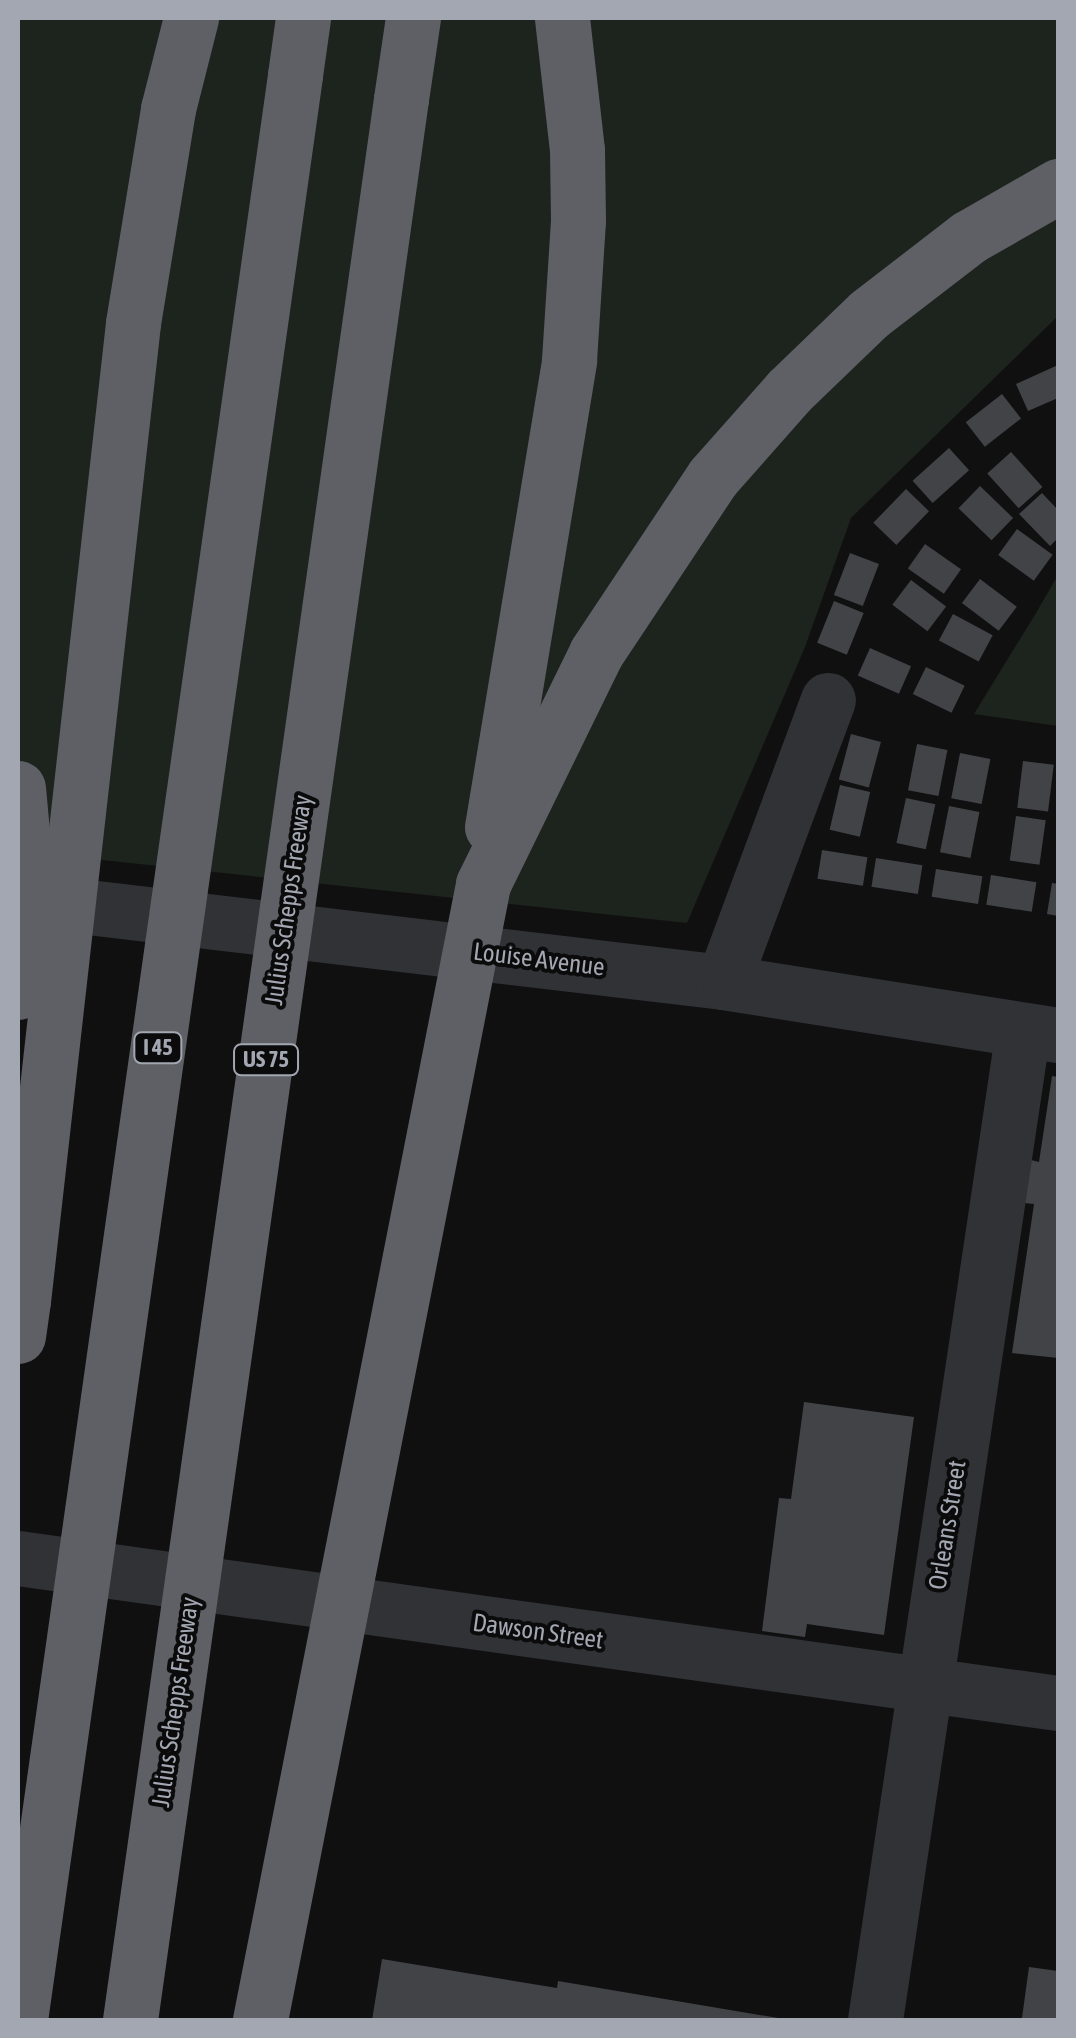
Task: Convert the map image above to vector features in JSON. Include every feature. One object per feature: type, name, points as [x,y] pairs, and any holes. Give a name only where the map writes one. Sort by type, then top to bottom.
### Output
[{"type":"highway","points":[[18,1336],[133,323],[168,109],[191,18]]},
{"type":"highway","name":"I 45","points":[[20,2020],[303,18]]},
{"type":"highway","name":"Julius Schepps Freeway","points":[[130,2020],[413,18]]},
{"type":"highway","points":[[260,2020],[484,884],[556,443],[574,297],[577,150],[562,18]]},
{"type":"highway","points":[[484,884],[596,653],[713,476],[788,391],[869,314],[954,248],[1058,186]]},
{"type":"highway","points":[[18,788],[22,832],[18,992]]},
{"type":"street","points":[[723,982],[828,700]]},
{"type":"street","name":"Louise Avenue","points":[[18,899],[723,982],[1040,1033]]},
{"type":"street","name":"Orleans Street","points":[[875,2020],[923,1684],[1040,1033]]},
{"type":"street","name":"Dawson Street","points":[[18,1558],[1058,1702]]},
{"type":"shaded area","points":[[18,18],[1058,18],[1058,316],[851,518],[805,647],[687,923],[18,851]]},
{"type":"shaded area","points":[[1058,575],[1058,726],[974,714],[1036,613]]},
{"type":"building","points":[[1058,365],[1058,398],[1028,411],[1016,384]]},
{"type":"building","points":[[1002,394],[1021,418],[985,447],[966,422]]},
{"type":"building","points":[[949,448],[969,470],[933,503],[913,481]]},
{"type":"building","points":[[1011,452],[1042,487],[1019,508],[987,473]]},
{"type":"building","points":[[980,486],[1013,518],[992,540],[958,508]]},
{"type":"building","points":[[906,489],[929,511],[896,545],[873,523]]},
{"type":"building","points":[[1042,493],[1058,510],[1058,538],[1050,546],[1019,514]]},
{"type":"building","points":[[1017,529],[1053,555],[1034,581],[998,555]]},
{"type":"building","points":[[925,544],[961,569],[944,594],[908,569]]},
{"type":"building","points":[[850,553],[879,564],[863,606],[834,595]]},
{"type":"building","points":[[980,579],[1017,607],[999,631],[962,603]]},
{"type":"building","points":[[911,580],[946,606],[927,631],[892,605]]},
{"type":"building","points":[[834,601],[864,613],[847,655],[817,643]]},
{"type":"building","points":[[953,614],[993,635],[979,662],[939,640]]},
{"type":"building","points":[[870,648],[911,666],[899,694],[858,675]]},
{"type":"building","points":[[926,667],[965,686],[951,713],[913,694]]},
{"type":"building","points":[[851,734],[881,742],[869,787],[839,779]]},
{"type":"building","points":[[917,744],[947,750],[938,796],[908,790]]},
{"type":"building","points":[[960,753],[990,759],[982,804],[951,798]]},
{"type":"building","points":[[1023,761],[1054,765],[1048,811],[1017,808]]},
{"type":"building","points":[[840,785],[870,792],[860,837],[830,830]]},
{"type":"building","points":[[906,798],[935,804],[926,849],[896,843]]},
{"type":"building","points":[[949,806],[979,812],[970,858],[940,852]]},
{"type":"building","points":[[1016,816],[1046,820],[1039,865],[1010,861]]},
{"type":"building","points":[[822,850],[867,857],[863,886],[817,879]]},
{"type":"building","points":[[876,858],[922,865],[918,894],[871,887]]},
{"type":"building","points":[[936,869],[982,876],[978,904],[932,897]]},
{"type":"building","points":[[991,875],[1036,882],[1032,912],[986,905]]},
{"type":"building","points":[[1052,883],[1058,884],[1058,916],[1047,914]]},
{"type":"building","points":[[1052,1076],[1058,1077],[1058,1358],[1012,1353],[1034,1204],[1024,1203],[1031,1160],[1039,1162]]},
{"type":"building","points":[[804,1402],[914,1417],[884,1635],[807,1624],[805,1637],[762,1631],[779,1498],[791,1499]]},
{"type":"building","points":[[382,1959],[557,1988],[558,1981],[790,2020],[372,2020]]},
{"type":"building","points":[[1029,1967],[1058,1971],[1058,2020],[1022,2018]]}]
